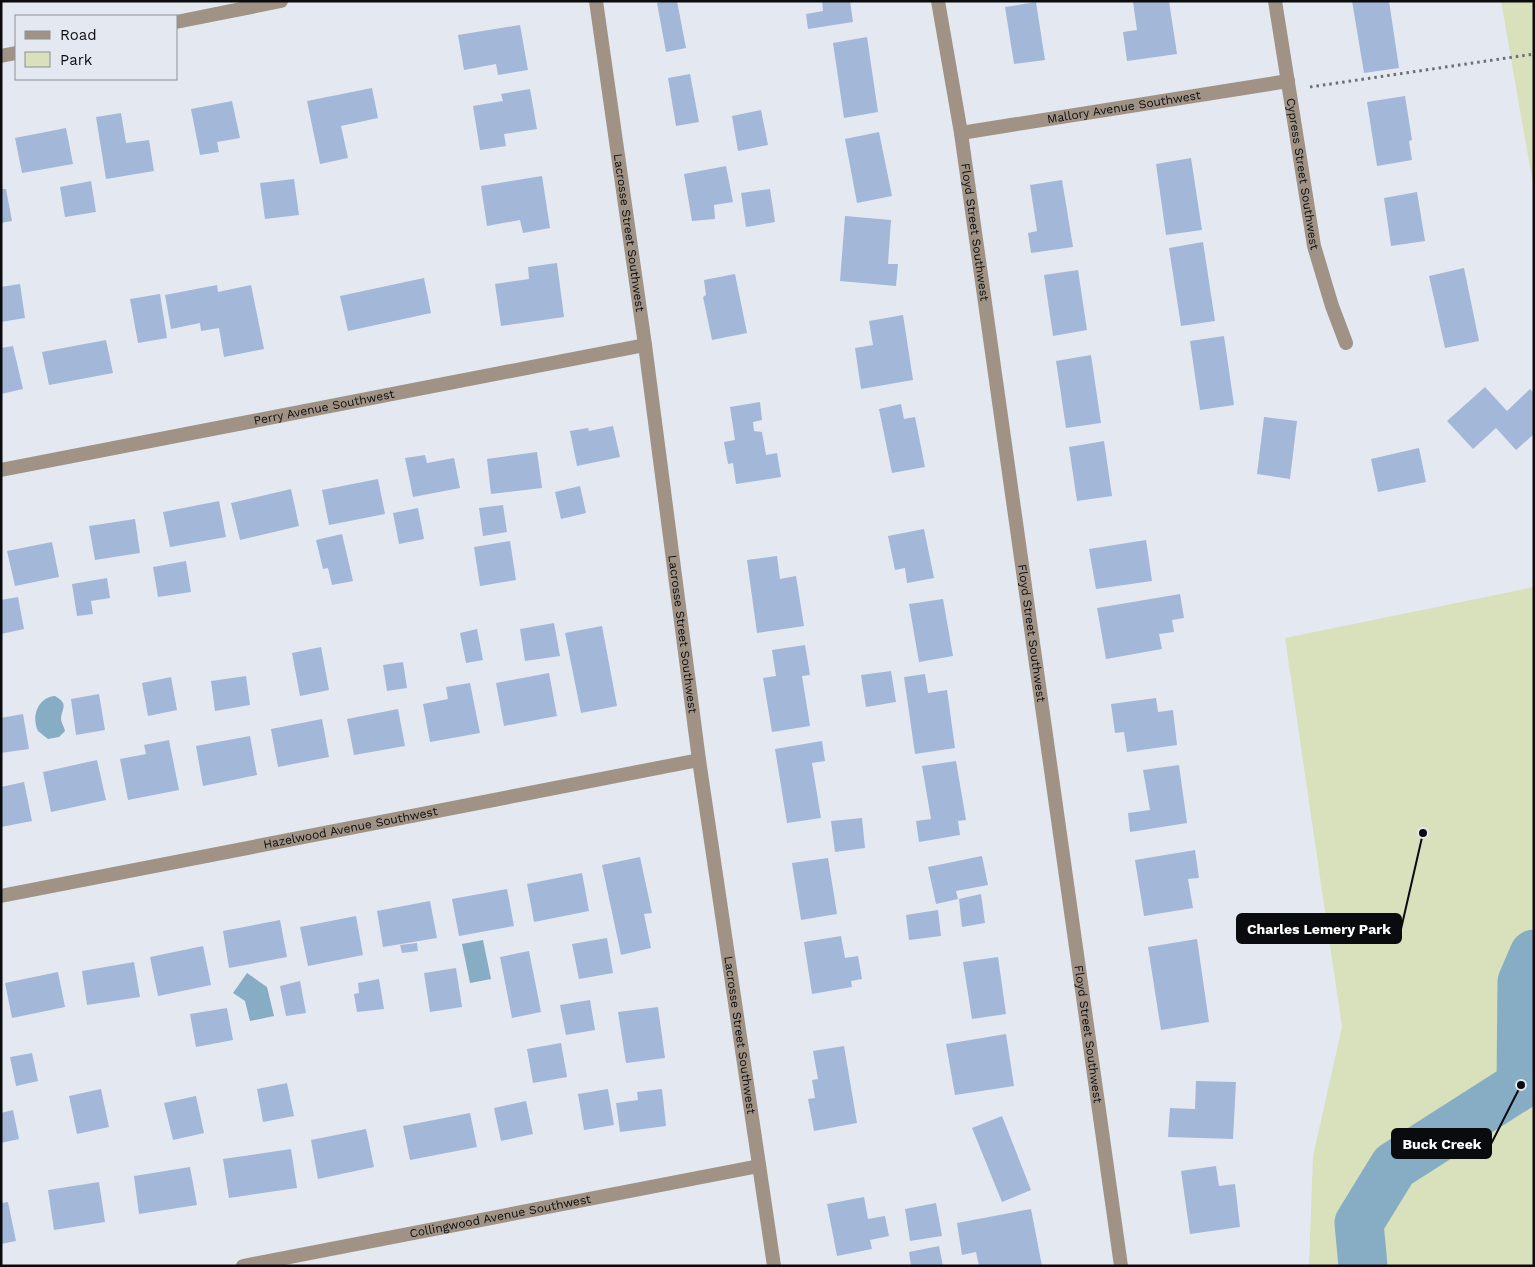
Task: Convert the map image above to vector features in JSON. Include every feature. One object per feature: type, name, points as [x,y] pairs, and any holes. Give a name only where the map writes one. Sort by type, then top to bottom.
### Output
[{"type":"street","points":[[178,22],[281,1]]},
{"type":"street","name":"Lacrosse Street Southwest","points":[[596,1],[645,345],[699,760],[774,1266]]},
{"type":"street","name":"Floyd Street Southwest","points":[[938,1],[960,133],[1121,1266]]},
{"type":"street","name":"Cypress Street Southwest","points":[[1275,1],[1314,246],[1332,306],[1346,343]]},
{"type":"street","points":[[1,56],[15,53]]},
{"type":"street","name":"Mallory Avenue Southwest","points":[[960,133],[1289,86]]},
{"type":"street","name":"Perry Avenue Southwest","points":[[1,470],[645,345]]},
{"type":"street","name":"Hazelwood Avenue Southwest","points":[[1,896],[699,760]]},
{"type":"street","name":"Collingwood Avenue Southwest","points":[[243,1266],[759,1166]]},
{"type":"path","points":[[1289,86],[1534,54]]},
{"type":"green space","points":[[1501,1],[1534,1],[1534,190]]},
{"type":"green space","points":[[1534,587],[1534,1266],[1309,1266],[1313,1156],[1342,1027],[1285,638]]},
{"type":"water","points":[[55,696],[63,704],[61,721],[65,731],[59,737],[48,739],[38,731],[35,720],[40,704],[49,697]]},
{"type":"water","points":[[483,940],[491,979],[470,983],[462,944]]},
{"type":"water","points":[[247,973],[267,987],[274,1016],[250,1021],[245,1001],[233,993]]},
{"type":"building","points":[[677,1],[686,48],[666,52],[657,3]]},
{"type":"building","points":[[822,1],[850,1],[853,22],[808,29],[806,14],[823,11]]},
{"type":"building","points":[[1169,1],[1177,54],[1127,61],[1123,32],[1137,30],[1133,2]]},
{"type":"building","points":[[1352,1],[1389,1],[1399,68],[1364,73]]},
{"type":"building","points":[[1036,2],[1045,60],[1014,64],[1005,7]]},
{"type":"building","points":[[520,25],[528,70],[498,75],[496,64],[464,70],[458,35]]},
{"type":"building","points":[[867,37],[878,112],[844,118],[833,43]]},
{"type":"building","points":[[690,74],[699,122],[676,126],[668,78]]},
{"type":"building","points":[[372,88],[378,118],[341,126],[348,158],[320,164],[307,101]]},
{"type":"building","points":[[530,89],[537,129],[504,134],[506,146],[480,150],[473,106],[503,101],[501,94]]},
{"type":"building","points":[[1405,96],[1412,140],[1409,141],[1412,160],[1377,166],[1367,102]]},
{"type":"building","points":[[232,101],[240,138],[217,142],[219,152],[200,155],[191,109]]},
{"type":"building","points":[[761,110],[768,145],[738,151],[732,116]]},
{"type":"building","points":[[121,113],[126,143],[149,140],[154,171],[106,179],[96,117]]},
{"type":"building","points":[[66,128],[73,164],[22,173],[15,138]]},
{"type":"building","points":[[879,132],[892,196],[857,203],[845,139]]},
{"type":"building","points":[[1191,158],[1202,230],[1166,235],[1156,164]]},
{"type":"building","points":[[726,166],[733,202],[714,205],[715,219],[692,221],[684,174]]},
{"type":"building","points":[[542,176],[550,228],[523,233],[520,220],[487,226],[481,186]]},
{"type":"building","points":[[294,179],[299,215],[265,219],[260,183]]},
{"type":"building","points":[[1062,180],[1073,247],[1031,253],[1028,233],[1037,231],[1030,185]]},
{"type":"building","points":[[91,181],[96,212],[65,217],[60,187]]},
{"type":"building","points":[[1,189],[6,189],[12,221],[1,223]]},
{"type":"building","points":[[770,189],[775,222],[746,227],[741,193]]},
{"type":"building","points":[[1417,192],[1425,241],[1391,246],[1384,198]]},
{"type":"building","points":[[845,216],[891,220],[888,264],[898,264],[896,286],[840,281]]},
{"type":"building","points":[[1203,242],[1215,321],[1181,326],[1169,248]]},
{"type":"building","points":[[557,263],[564,317],[501,326],[495,284],[529,279],[528,267]]},
{"type":"building","points":[[1464,268],[1479,341],[1445,348],[1429,276]]},
{"type":"building","points":[[1078,270],[1087,330],[1053,336],[1044,275]]},
{"type":"building","points":[[735,274],[747,333],[712,340],[703,297],[706,295],[704,280]]},
{"type":"building","points":[[424,278],[431,313],[348,331],[340,296]]},
{"type":"building","points":[[20,284],[25,318],[1,322],[1,287]]},
{"type":"building","points":[[217,285],[218,292],[251,285],[264,349],[224,357],[219,328],[201,331],[200,323],[171,329],[165,295]]},
{"type":"building","points":[[160,294],[167,338],[138,343],[130,299]]},
{"type":"building","points":[[903,315],[913,380],[861,389],[855,348],[873,345],[869,321]]},
{"type":"building","points":[[1224,336],[1234,405],[1200,410],[1190,341]]},
{"type":"building","points":[[106,340],[113,373],[49,385],[42,352]]},
{"type":"building","points":[[13,346],[23,389],[1,394],[1,348]]},
{"type":"building","points":[[1091,355],[1101,423],[1066,428],[1056,361]]},
{"type":"building","points":[[1485,387],[1507,411],[1530,389],[1534,393],[1534,434],[1516,450],[1496,428],[1473,449],[1447,421]]},
{"type":"building","points":[[760,402],[762,420],[753,422],[754,431],[762,432],[766,455],[777,453],[781,477],[736,484],[733,463],[728,464],[724,442],[735,440],[730,407]]},
{"type":"building","points":[[901,404],[904,419],[915,417],[925,467],[892,473],[879,409]]},
{"type":"building","points":[[1264,417],[1297,421],[1290,479],[1257,474]]},
{"type":"building","points":[[613,426],[620,457],[577,466],[570,431],[588,428],[589,431]]},
{"type":"building","points":[[1104,441],[1112,496],[1077,501],[1069,447]]},
{"type":"building","points":[[1419,448],[1426,482],[1378,492],[1371,459]]},
{"type":"building","points":[[537,452],[542,488],[491,494],[487,459]]},
{"type":"building","points":[[425,455],[427,463],[454,458],[460,488],[413,497],[405,458]]},
{"type":"building","points":[[378,479],[385,514],[329,525],[322,490]]},
{"type":"building","points":[[580,486],[586,513],[561,519],[555,492]]},
{"type":"building","points":[[291,489],[299,526],[240,540],[231,503]]},
{"type":"building","points":[[219,501],[226,537],[170,547],[163,512]]},
{"type":"building","points":[[503,505],[507,532],[483,536],[479,508]]},
{"type":"building","points":[[418,508],[424,539],[399,544],[393,513]]},
{"type":"building","points":[[135,519],[140,553],[95,560],[89,526]]},
{"type":"building","points":[[924,529],[934,578],[907,583],[905,568],[895,570],[888,536]]},
{"type":"building","points":[[342,534],[353,581],[332,585],[328,568],[323,569],[316,540]]},
{"type":"building","points":[[1146,540],[1152,581],[1096,589],[1089,549]]},
{"type":"building","points":[[510,541],[516,580],[480,586],[474,547]]},
{"type":"building","points":[[52,542],[59,577],[15,586],[7,551]]},
{"type":"building","points":[[777,556],[780,579],[796,576],[804,626],[757,633],[747,560]]},
{"type":"building","points":[[186,561],[191,592],[158,597],[153,567]]},
{"type":"building","points":[[107,578],[110,598],[91,601],[93,614],[77,616],[72,584]]},
{"type":"building","points":[[1180,594],[1184,618],[1172,620],[1174,632],[1159,634],[1162,649],[1106,659],[1097,608]]},
{"type":"building","points":[[18,597],[24,629],[1,634],[1,600]]},
{"type":"building","points":[[943,599],[953,656],[919,662],[909,604]]},
{"type":"building","points":[[554,623],[560,656],[525,661],[520,629]]},
{"type":"building","points":[[602,626],[617,706],[581,713],[565,633]]},
{"type":"building","points":[[477,629],[483,660],[466,663],[460,633]]},
{"type":"building","points":[[805,645],[810,675],[802,676],[810,726],[772,732],[763,678],[776,676],[772,650]]},
{"type":"building","points":[[321,647],[329,690],[300,696],[292,653]]},
{"type":"building","points":[[403,662],[407,688],[387,691],[383,665]]},
{"type":"building","points":[[891,671],[896,702],[866,707],[861,675]]},
{"type":"building","points":[[549,673],[557,716],[504,726],[496,683]]},
{"type":"building","points":[[925,674],[928,693],[947,690],[955,748],[915,754],[904,677]]},
{"type":"building","points":[[246,676],[250,705],[215,711],[211,681]]},
{"type":"building","points":[[171,677],[177,710],[148,716],[142,683]]},
{"type":"building","points":[[470,683],[480,733],[430,742],[423,704],[448,699],[446,687]]},
{"type":"building","points":[[99,694],[105,730],[76,735],[71,699]]},
{"type":"building","points":[[1156,698],[1158,712],[1173,710],[1177,745],[1127,752],[1124,732],[1115,733],[1111,704]]},
{"type":"building","points":[[398,709],[405,746],[354,755],[347,719]]},
{"type":"building","points":[[23,714],[29,749],[1,753],[1,718]]},
{"type":"building","points":[[322,719],[329,757],[278,767],[271,729]]},
{"type":"building","points":[[250,736],[257,775],[203,786],[196,746]]},
{"type":"building","points":[[169,740],[179,790],[128,800],[120,759],[146,754],[144,745]]},
{"type":"building","points":[[822,741],[825,761],[812,763],[821,818],[787,823],[775,749]]},
{"type":"building","points":[[97,760],[106,800],[51,812],[43,772]]},
{"type":"building","points":[[956,761],[966,820],[958,821],[960,835],[919,842],[916,821],[931,819],[922,766]]},
{"type":"building","points":[[1179,765],[1187,823],[1130,832],[1128,813],[1150,810],[1143,770]]},
{"type":"building","points":[[24,782],[32,821],[1,827],[1,787]]},
{"type":"building","points":[[862,818],[865,848],[835,852],[831,821]]},
{"type":"building","points":[[1195,850],[1199,878],[1188,879],[1193,908],[1144,916],[1135,860]]},
{"type":"building","points":[[982,856],[988,885],[956,891],[958,899],[936,904],[928,867]]},
{"type":"building","points":[[640,857],[652,913],[644,914],[651,948],[621,955],[602,865]]},
{"type":"building","points":[[828,858],[837,914],[801,920],[792,863]]},
{"type":"building","points":[[582,873],[589,911],[534,922],[527,884]]},
{"type":"building","points":[[507,889],[514,926],[459,936],[452,899]]},
{"type":"building","points":[[981,894],[985,923],[962,927],[959,899]]},
{"type":"building","points":[[430,901],[437,938],[383,947],[377,911]]},
{"type":"building","points":[[938,910],[941,936],[909,940],[906,915]]},
{"type":"building","points":[[356,916],[363,955],[308,966],[300,927]]},
{"type":"building","points":[[280,920],[287,957],[229,968],[223,931]]},
{"type":"building","points":[[841,936],[845,958],[858,956],[862,979],[851,981],[852,987],[812,994],[804,942]]},
{"type":"building","points":[[607,938],[613,973],[579,979],[572,944]]},
{"type":"building","points":[[1197,939],[1209,1022],[1161,1030],[1148,947]]},
{"type":"building","points":[[417,943],[418,951],[402,953],[400,945]]},
{"type":"building","points":[[203,946],[211,985],[158,996],[150,957]]},
{"type":"building","points":[[529,951],[541,1012],[512,1018],[500,957]]},
{"type":"building","points":[[998,957],[1006,1014],[972,1019],[963,962]]},
{"type":"building","points":[[134,962],[140,997],[87,1005],[82,971]]},
{"type":"building","points":[[456,968],[462,1007],[430,1012],[424,973]]},
{"type":"building","points":[[58,972],[65,1007],[12,1018],[5,983]]},
{"type":"building","points":[[379,979],[384,1009],[357,1012],[354,994],[359,993],[358,983]]},
{"type":"building","points":[[300,981],[306,1013],[286,1016],[280,986]]},
{"type":"building","points":[[590,1000],[595,1030],[566,1035],[560,1005]]},
{"type":"building","points":[[658,1007],[665,1058],[626,1063],[618,1012]]},
{"type":"building","points":[[227,1008],[233,1040],[196,1047],[190,1014]]},
{"type":"building","points":[[1006,1034],[1014,1086],[955,1095],[946,1044]]},
{"type":"building","points":[[561,1043],[567,1077],[533,1083],[527,1049]]},
{"type":"building","points":[[844,1046],[857,1123],[814,1131],[808,1099],[815,1098],[812,1080],[818,1079],[813,1051]]},
{"type":"building","points":[[32,1053],[38,1081],[16,1086],[10,1057]]},
{"type":"building","points":[[1196,1081],[1236,1082],[1233,1139],[1168,1137],[1170,1108],[1195,1109]]},
{"type":"building","points":[[287,1083],[294,1116],[263,1122],[257,1089]]},
{"type":"building","points":[[101,1089],[109,1127],[77,1134],[69,1096]]},
{"type":"building","points":[[608,1089],[614,1125],[584,1130],[578,1094]]},
{"type":"building","points":[[662,1089],[666,1126],[620,1132],[616,1103],[638,1100],[637,1092]]},
{"type":"building","points":[[196,1096],[204,1133],[173,1140],[164,1103]]},
{"type":"building","points":[[526,1101],[533,1134],[501,1141],[494,1108]]},
{"type":"building","points":[[13,1110],[19,1139],[1,1143],[1,1113]]},
{"type":"building","points":[[470,1113],[477,1147],[410,1160],[403,1126]]},
{"type":"building","points":[[1002,1116],[1031,1190],[1002,1202],[972,1128]]},
{"type":"building","points":[[366,1129],[374,1167],[318,1179],[311,1140]]},
{"type":"building","points":[[291,1149],[297,1188],[229,1198],[223,1159]]},
{"type":"building","points":[[1216,1166],[1219,1186],[1235,1184],[1240,1227],[1190,1234],[1181,1171]]},
{"type":"building","points":[[190,1167],[197,1205],[139,1214],[134,1176]]},
{"type":"building","points":[[99,1182],[105,1222],[54,1230],[48,1190]]},
{"type":"building","points":[[864,1197],[868,1219],[885,1216],[889,1236],[870,1240],[872,1249],[837,1256],[827,1204]]},
{"type":"building","points":[[8,1202],[16,1241],[1,1244],[1,1203]]},
{"type":"building","points":[[936,1203],[942,1236],[910,1241],[905,1209]]},
{"type":"building","points":[[1031,1209],[1042,1266],[979,1266],[976,1252],[962,1255],[957,1223]]},
{"type":"building","points":[[939,1246],[943,1266],[911,1266],[909,1252]]},
{"type":"waterway","points":[[1363,1266],[1359,1223],[1394,1166],[1521,1085],[1522,982],[1534,954]]},
{"type":"place","name":"Charles Lemery Park","points":[[1423,833]]},
{"type":"place","name":"Buck Creek","points":[[1521,1085]]}]
